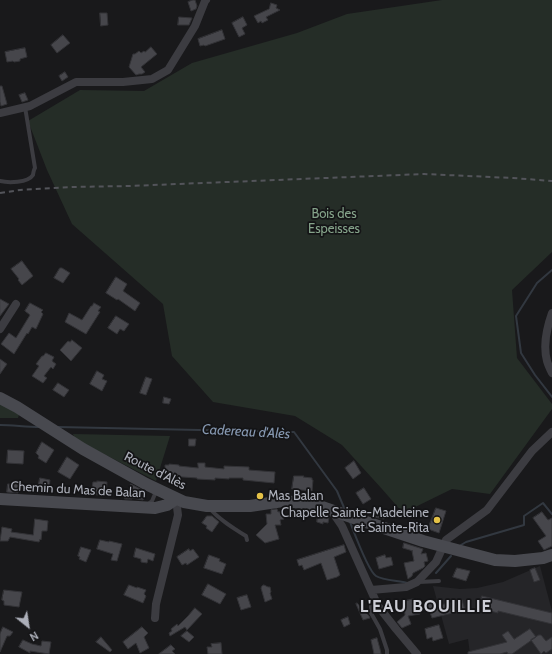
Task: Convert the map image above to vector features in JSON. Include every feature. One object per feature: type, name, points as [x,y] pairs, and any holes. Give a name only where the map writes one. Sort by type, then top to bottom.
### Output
[{"type":"main road","name":"Route d'Alès","points":[[0,398],[36,418],[83,449],[152,487],[184,502],[207,506],[250,506],[283,501],[302,503],[319,506],[472,555],[547,557]]},
{"type":"main road","name":"Chemin du Mas de Balan","points":[[0,499],[155,508],[167,505],[176,499]]},
{"type":"street","points":[[0,113],[30,106],[76,82],[123,82],[152,79],[168,70],[195,26],[206,0]]},
{"type":"street","points":[[0,329],[16,304]]},
{"type":"street","points":[[552,313],[547,326],[545,344],[547,361],[552,373]]},
{"type":"street","points":[[372,594],[406,587],[417,582],[448,548],[446,540],[487,510],[532,451],[552,432]]},
{"type":"street","points":[[155,618],[156,604],[178,515],[176,499]]},
{"type":"street","points":[[336,512],[378,606],[417,654]]},
{"type":"lane","points":[[0,181],[22,181],[29,178],[33,174],[35,168],[24,107]]},
{"type":"lane","points":[[145,508],[155,494],[152,487]]},
{"type":"lane","points":[[207,506],[216,516],[246,536],[248,540]]},
{"type":"lane","points":[[417,582],[438,581]]},
{"type":"lane","points":[[372,594],[371,613],[380,628],[387,654]]},
{"type":"shaded area","points":[[540,566],[552,611],[552,654],[470,654],[468,639],[449,644],[433,586],[460,589],[477,588],[503,582]]},
{"type":"green space","name":"Bois des Espeisses","points":[[442,0],[552,0],[552,252],[512,290],[517,358],[552,404],[552,409],[490,494],[452,489],[403,513],[342,445],[295,416],[213,402],[172,356],[163,304],[72,224],[47,170],[28,121],[80,90],[144,91],[192,63],[297,33],[347,14]]},
{"type":"green space","points":[[0,402],[19,415],[18,418],[0,418]]},
{"type":"green space","points":[[73,434],[170,436],[156,481],[75,439]]},
{"type":"building","points":[[195,0],[197,6],[196,9],[191,11],[188,2]]},
{"type":"building","points":[[271,3],[277,5],[276,8],[280,10],[266,17],[268,20],[258,23],[254,16],[269,9]]},
{"type":"building","points":[[100,13],[107,13],[108,25],[101,26]]},
{"type":"building","points":[[179,17],[192,18],[189,25],[178,25]]},
{"type":"building","points":[[243,17],[247,25],[242,28],[245,34],[239,37],[232,23]]},
{"type":"building","points":[[222,30],[225,39],[205,46],[200,46],[198,39]]},
{"type":"building","points":[[63,35],[70,43],[57,53],[51,45]]},
{"type":"building","points":[[151,47],[157,54],[141,67],[145,72],[136,75],[129,67],[133,54],[139,51],[141,53],[144,51],[145,52]]},
{"type":"building","points":[[25,48],[27,57],[20,59],[20,61],[7,62],[5,52]]},
{"type":"building","points":[[65,72],[68,77],[62,81],[59,76]]},
{"type":"building","points":[[0,86],[2,86],[7,104],[1,106],[0,102]]},
{"type":"building","points":[[25,93],[28,100],[22,102],[19,95]]},
{"type":"building","points":[[22,261],[33,276],[22,285],[11,269]]},
{"type":"building","points":[[60,268],[70,273],[63,283],[54,278]]},
{"type":"building","points":[[116,277],[127,284],[123,291],[140,303],[135,311],[118,299],[117,300],[106,293]]},
{"type":"building","points":[[0,299],[9,304],[0,316]]},
{"type":"building","points":[[30,303],[43,310],[41,312],[43,314],[36,329],[32,327],[14,354],[1,344],[9,333],[16,338],[30,315],[25,311]]},
{"type":"building","points":[[94,303],[101,307],[98,311],[100,312],[86,334],[65,322],[69,313],[82,320]]},
{"type":"building","points":[[116,316],[129,324],[124,331],[120,329],[117,334],[108,328]]},
{"type":"building","points":[[72,340],[82,348],[71,361],[60,350],[68,341],[70,342]]},
{"type":"building","points":[[46,353],[54,357],[52,361],[56,364],[53,369],[51,367],[44,376],[47,378],[43,383],[32,376],[39,366],[36,364]]},
{"type":"building","points":[[0,359],[7,364],[0,374]]},
{"type":"building","points":[[97,371],[104,375],[102,379],[107,381],[102,391],[90,384]]},
{"type":"building","points":[[146,377],[152,379],[146,395],[140,393]]},
{"type":"building","points":[[58,383],[69,390],[64,397],[53,390]]},
{"type":"building","points":[[164,397],[171,399],[169,404],[163,403]]},
{"type":"building","points":[[189,439],[196,439],[195,446],[189,446]]},
{"type":"building","points":[[42,442],[54,450],[46,463],[38,458],[39,456],[36,453]]},
{"type":"building","points":[[8,450],[24,451],[23,464],[7,463]]},
{"type":"building","points":[[67,457],[79,465],[70,479],[58,472]]},
{"type":"building","points":[[354,461],[361,473],[353,479],[345,468]]},
{"type":"building","points":[[198,463],[205,463],[205,467],[224,469],[224,466],[249,467],[249,470],[275,472],[274,483],[243,480],[243,478],[215,478],[215,480],[197,479],[168,476],[168,473],[165,472],[165,465],[169,464],[198,468]]},
{"type":"building","points":[[294,476],[312,478],[312,491],[292,489]]},
{"type":"building","points":[[40,478],[50,480],[49,490],[38,488]]},
{"type":"building","points":[[93,482],[107,482],[106,496],[91,494]]},
{"type":"building","points":[[8,484],[19,484],[18,493],[7,492]]},
{"type":"building","points":[[131,484],[146,492],[143,500],[132,498],[125,499]]},
{"type":"building","points":[[364,488],[371,499],[363,504],[356,493]]},
{"type":"building","name":"Chapelle Sainte-Madeleine et Sainte-Rita","points":[[436,508],[446,511],[439,533],[428,529]]},
{"type":"building","points":[[277,509],[278,512],[282,511],[284,519],[280,520],[281,525],[275,525],[279,539],[265,543],[256,535],[267,524],[266,514],[271,514],[271,510]]},
{"type":"building","points":[[377,509],[386,515],[384,519],[374,517]]},
{"type":"building","points":[[542,512],[548,520],[552,518],[552,546],[544,550],[538,541],[546,536],[533,518]]},
{"type":"building","points":[[318,514],[329,517],[328,523],[323,522],[323,524],[317,522]]},
{"type":"building","points":[[207,516],[212,516],[219,522],[212,532],[202,523]]},
{"type":"building","points":[[35,519],[48,521],[47,531],[42,531],[41,540],[40,539],[39,542],[10,537],[8,541],[0,541],[2,527],[12,529],[11,532],[33,535]]},
{"type":"building","points":[[100,540],[122,544],[117,561],[111,560],[113,554],[97,549]]},
{"type":"building","points":[[404,543],[423,549],[421,554],[426,553],[428,561],[424,562],[425,566],[413,573],[408,579],[404,563],[414,561],[413,551],[403,548]]},
{"type":"building","points":[[344,545],[346,552],[334,557],[340,575],[337,577],[327,580],[321,563],[304,570],[302,565],[299,566],[297,560]]},
{"type":"building","points":[[81,547],[91,550],[86,562],[79,559],[80,557],[78,556]]},
{"type":"building","points":[[136,548],[155,554],[153,561],[148,559],[147,563],[141,562],[141,559],[134,557]]},
{"type":"building","points":[[189,549],[190,551],[193,549],[199,557],[187,565],[186,563],[182,565],[177,557]]},
{"type":"building","points":[[209,555],[220,559],[219,561],[226,564],[222,574],[204,568]]},
{"type":"building","points":[[385,555],[386,558],[391,557],[393,565],[379,569],[376,558]]},
{"type":"building","points":[[457,568],[470,571],[466,581],[453,577]]},
{"type":"building","points":[[535,568],[540,580],[534,582],[530,570]]},
{"type":"building","points":[[208,584],[226,594],[220,604],[202,595]]},
{"type":"building","points":[[129,585],[146,590],[144,594],[146,596],[143,603],[124,595]]},
{"type":"building","points":[[264,585],[270,587],[272,599],[265,602],[261,588]]},
{"type":"building","points":[[4,590],[22,592],[19,607],[4,605],[4,601],[2,600]]},
{"type":"building","points":[[247,595],[251,607],[241,610],[237,598]]},
{"type":"building","points":[[482,596],[552,613],[552,624],[479,608]]},
{"type":"building","points":[[417,599],[420,614],[408,616],[411,624],[402,628],[397,622],[405,615],[405,601]]},
{"type":"building","points":[[462,600],[465,610],[432,618],[427,604],[437,601],[439,605]]},
{"type":"building","points":[[357,603],[370,618],[363,620],[356,604]]},
{"type":"building","points":[[195,608],[202,614],[187,630],[185,627],[170,636],[169,633],[172,631],[171,629],[177,624],[178,626]]},
{"type":"building","points":[[348,617],[350,624],[344,627],[341,620]]},
{"type":"building","points":[[439,625],[443,638],[433,641],[432,637],[427,639],[425,629]]},
{"type":"building","points":[[3,627],[13,632],[10,636],[7,636],[0,652],[0,634]]},
{"type":"building","points":[[142,627],[148,633],[144,637],[149,648],[140,653],[136,643],[128,649],[123,642]]},
{"type":"building","points":[[530,629],[536,637],[512,654],[508,654],[507,652],[500,654],[468,654],[468,652],[507,642],[502,635],[508,631],[514,639]]},
{"type":"building","points":[[187,631],[194,637],[189,642],[181,636]]},
{"type":"building","points":[[541,635],[546,641],[552,637],[552,649],[546,653],[544,651],[541,654],[531,640]]},
{"type":"building","points":[[101,637],[112,650],[110,652],[96,642]]},
{"type":"building","points":[[377,638],[381,654],[374,654],[371,640]]},
{"type":"building","points":[[23,640],[41,646],[42,641],[51,642],[49,654],[30,651],[30,653],[19,647]]},
{"type":"building","points":[[221,643],[222,654],[208,654],[207,647],[212,647],[211,644]]},
{"type":"building","points":[[171,645],[175,649],[172,651],[175,654],[159,654]]},
{"type":"waterway","name":"Cadereau d'Alès","points":[[552,270],[537,283],[516,316],[521,353],[535,375],[552,397]]},
{"type":"waterway","name":"Cadereau d'Alès","points":[[0,425],[40,427]]},
{"type":"waterway","name":"Cadereau d'Alès","points":[[58,427],[294,432],[337,491],[345,510]]},
{"type":"waterway","name":"Cadereau d'Alès","points":[[461,545],[466,542],[524,525],[524,516],[543,503],[552,514]]},
{"type":"waterway","name":"Cadereau d'Alès","points":[[350,522],[373,573],[382,578],[407,583]]},
{"type":"waterway","name":"Cadereau d'Alès","points":[[436,573],[451,556]]},
{"type":"railway","points":[[0,193],[20,190],[72,187],[424,174],[552,181]]},
{"type":"place","name":"Mas Balan","points":[[260,496]]},
{"type":"place","name":"Chapelle Sainte-Madeleine et Sainte-Rita","points":[[437,520]]},
{"type":"district","name":"L'EAU BOUILLIE","points":[[426,607]]}]
